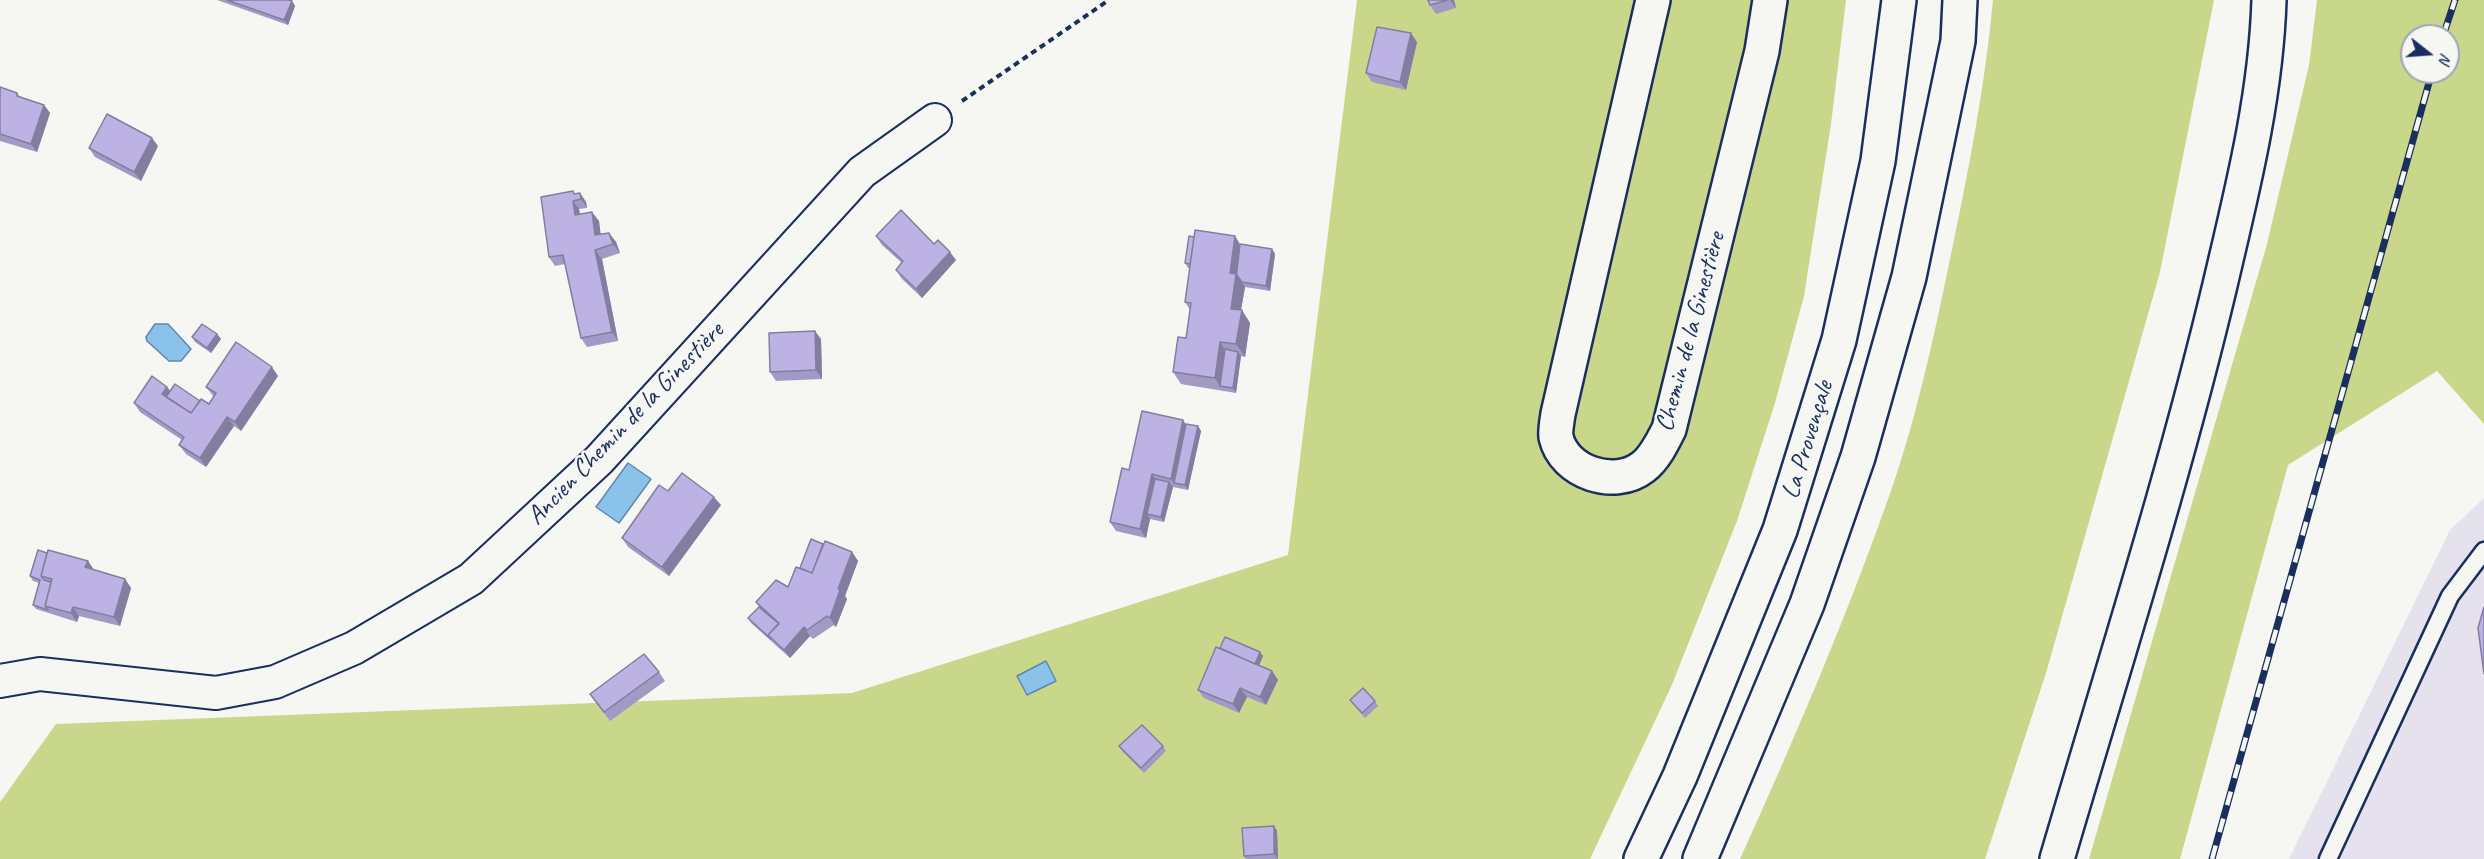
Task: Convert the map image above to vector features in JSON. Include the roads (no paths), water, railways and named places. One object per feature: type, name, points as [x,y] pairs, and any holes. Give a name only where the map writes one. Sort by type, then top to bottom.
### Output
[{"type":"main road","name":"Chemin de la Ginestière","points":[[1653,0],[1558,414],[1556,436],[1565,457],[1578,467],[1599,476],[1621,477],[1643,467],[1659,448],[1670,429],[1762,51],[1770,0]]},
{"type":"main road","name":"La Provençale","points":[[1641,859],[1680,776],[1780,530],[1839,340],[1878,161],[1899,19],[1899,0]]},
{"type":"main road","name":"La Provençale","points":[[1700,859],[1807,604],[1858,457],[1910,277],[1958,41],[1960,0]]},
{"type":"main road","points":[[2057,859],[2198,379],[2248,167],[2266,46],[2269,0]]},
{"type":"street","name":"Ancien Chemin de la Ginestière","points":[[0,681],[40,674],[216,693],[275,682],[354,648],[471,579],[599,460],[862,172],[935,120]]},
{"type":"lane","points":[[2328,859],[2450,596],[2484,551]]},
{"type":"water","points":[[155,324],[168,324],[191,349],[181,361],[169,361],[147,341],[146,337]]},
{"type":"water","points":[[628,463],[651,479],[619,523],[596,507]]},
{"type":"water","points":[[1046,661],[1056,681],[1027,695],[1017,676]]},
{"type":"railway","points":[[2447,24],[2455,0]]},
{"type":"railway","points":[[2212,859],[2429,84]]}]
